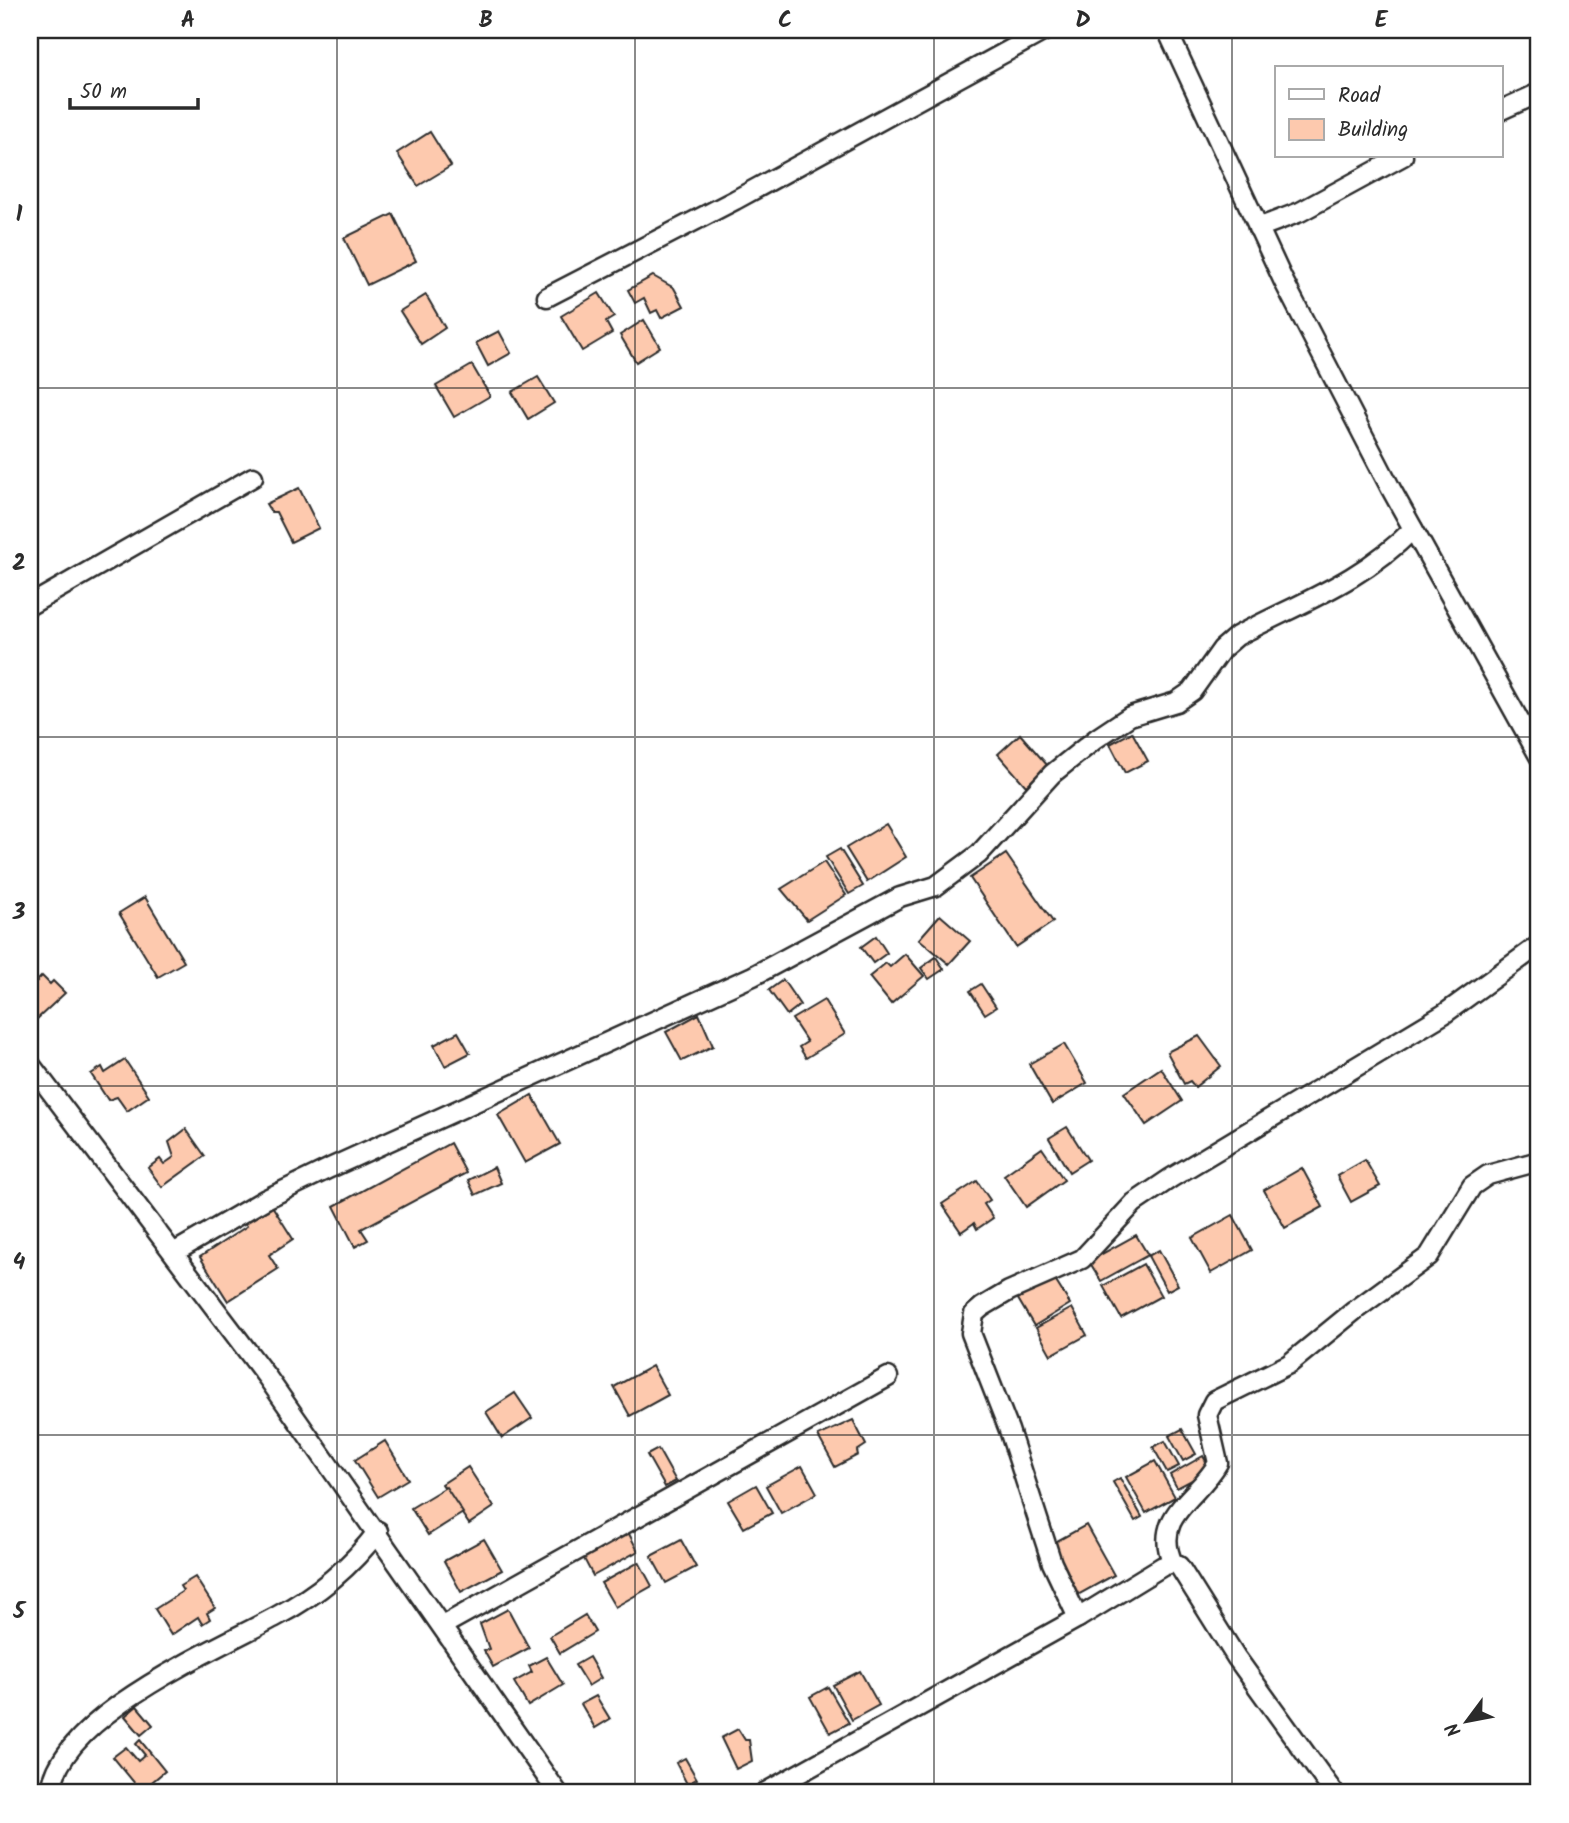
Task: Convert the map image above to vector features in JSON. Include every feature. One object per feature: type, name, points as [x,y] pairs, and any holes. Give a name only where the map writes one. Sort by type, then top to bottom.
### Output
[{"type":"street","points":[[547,297],[747,194],[1046,30]]},
{"type":"street","points":[[1167,30],[1258,228],[1413,529],[1539,756]]},
{"type":"street","points":[[1502,110],[1539,93]]},
{"type":"street","points":[[1258,228],[1300,212],[1399,158]]},
{"type":"street","points":[[30,605],[253,477]]},
{"type":"street","points":[[174,1252],[266,1199],[330,1168],[753,976],[890,901],[936,887],[979,854],[1052,774],[1097,738],[1130,716],[1177,702],[1192,691],[1222,649],[1237,636],[1356,577],[1388,555],[1413,529]]},
{"type":"street","points":[[1078,1618],[1052,1563],[1009,1430],[971,1333],[974,1314],[1009,1291],[1082,1259],[1142,1198],[1444,1014],[1539,945]]},
{"type":"street","points":[[30,1064],[174,1252],[378,1531],[558,1793]]},
{"type":"street","points":[[1335,1793],[1236,1657],[1183,1571],[1174,1563],[1168,1551],[1167,1529],[1173,1517],[1218,1463],[1206,1415],[1214,1401],[1289,1364],[1354,1311],[1429,1256],[1472,1186],[1488,1175],[1539,1161]]},
{"type":"street","points":[[442,1626],[888,1377]]},
{"type":"street","points":[[51,1793],[53,1776],[104,1714],[134,1693],[239,1633],[278,1616],[320,1589],[358,1560],[378,1531]]},
{"type":"street","points":[[764,1793],[1174,1563]]},
{"type":"building","points":[[430,132],[451,166],[418,186],[397,153]]},
{"type":"building","points":[[393,214],[416,261],[367,285],[344,238]]},
{"type":"building","points":[[653,276],[674,288],[684,306],[661,318],[657,310],[651,313],[644,298],[635,303],[628,290]]},
{"type":"building","points":[[599,293],[614,317],[606,322],[612,333],[582,351],[561,316]]},
{"type":"building","points":[[426,295],[445,328],[421,344],[400,311]]},
{"type":"building","points":[[644,320],[660,347],[636,362],[620,335]]},
{"type":"building","points":[[499,331],[511,353],[488,366],[476,343]]},
{"type":"building","points":[[472,365],[490,396],[454,417],[436,386]]},
{"type":"building","points":[[538,377],[554,403],[528,419],[512,392]]},
{"type":"building","points":[[299,488],[319,528],[291,542],[276,512],[271,512],[266,504]]},
{"type":"building","points":[[1132,732],[1148,761],[1125,773],[1110,744]]},
{"type":"building","points":[[1020,734],[1048,766],[1026,786],[998,754]]},
{"type":"building","points":[[886,824],[906,857],[867,882],[846,848]]},
{"type":"building","points":[[840,849],[863,886],[849,894],[826,857]]},
{"type":"building","points":[[1006,854],[1053,922],[1016,947],[970,878]]},
{"type":"building","points":[[824,862],[846,895],[807,920],[781,889]]},
{"type":"building","points":[[145,897],[184,962],[158,977],[119,913]]},
{"type":"building","points":[[940,915],[970,941],[949,964],[919,939]]},
{"type":"building","points":[[876,936],[887,953],[873,963],[861,947]]},
{"type":"building","points":[[905,954],[924,976],[891,1004],[869,977],[886,963],[890,967]]},
{"type":"building","points":[[936,957],[944,969],[929,979],[921,968]]},
{"type":"building","points":[[42,976],[50,984],[53,981],[65,993],[36,1020],[30,1013],[30,988]]},
{"type":"building","points":[[783,980],[800,1005],[787,1015],[769,990]]},
{"type":"building","points":[[981,984],[996,1007],[985,1014],[970,991]]},
{"type":"building","points":[[824,1000],[845,1034],[806,1058],[799,1047],[807,1042],[792,1019]]},
{"type":"building","points":[[699,1014],[713,1046],[682,1061],[666,1032]]},
{"type":"building","points":[[458,1032],[470,1053],[445,1066],[434,1045]]},
{"type":"building","points":[[1199,1036],[1221,1066],[1195,1087],[1190,1081],[1184,1084],[1167,1052]]},
{"type":"building","points":[[1064,1044],[1087,1083],[1052,1104],[1029,1064]]},
{"type":"building","points":[[125,1060],[149,1096],[127,1111],[117,1097],[108,1100],[91,1074],[102,1067],[105,1073]]},
{"type":"building","points":[[1161,1068],[1182,1101],[1146,1125],[1124,1093]]},
{"type":"building","points":[[532,1095],[560,1144],[525,1163],[498,1115]]},
{"type":"building","points":[[1067,1127],[1088,1160],[1069,1172],[1049,1138]]},
{"type":"building","points":[[186,1129],[205,1156],[162,1187],[148,1168],[160,1159],[164,1164],[174,1157],[169,1142]]},
{"type":"building","points":[[450,1143],[466,1173],[361,1229],[368,1240],[355,1247],[334,1206]]},
{"type":"building","points":[[1042,1148],[1064,1180],[1026,1207],[1004,1175]]},
{"type":"building","points":[[1365,1160],[1380,1186],[1351,1202],[1337,1176]]},
{"type":"building","points":[[494,1167],[501,1183],[475,1195],[468,1180]]},
{"type":"building","points":[[1302,1168],[1323,1207],[1285,1228],[1264,1190]]},
{"type":"building","points":[[977,1181],[990,1200],[984,1204],[993,1218],[977,1229],[974,1223],[961,1232],[942,1204]]},
{"type":"building","points":[[269,1201],[293,1239],[269,1255],[278,1269],[228,1301],[200,1257],[247,1226],[242,1218]]},
{"type":"building","points":[[1233,1215],[1252,1250],[1211,1273],[1192,1238]]},
{"type":"building","points":[[1136,1235],[1148,1255],[1101,1281],[1089,1261]]},
{"type":"building","points":[[1159,1250],[1178,1285],[1167,1291],[1148,1256]]},
{"type":"building","points":[[1143,1264],[1161,1296],[1121,1318],[1103,1286]]},
{"type":"building","points":[[1053,1277],[1070,1304],[1034,1326],[1018,1299]]},
{"type":"building","points":[[1072,1308],[1087,1335],[1051,1355],[1036,1328]]},
{"type":"building","points":[[652,1366],[668,1395],[630,1416],[614,1387]]},
{"type":"building","points":[[515,1393],[532,1418],[502,1438],[486,1412]]},
{"type":"building","points":[[853,1420],[866,1445],[857,1451],[858,1455],[835,1467],[818,1436]]},
{"type":"building","points":[[1182,1429],[1196,1454],[1183,1461],[1169,1436]]},
{"type":"building","points":[[385,1441],[408,1479],[378,1497],[355,1460]]},
{"type":"building","points":[[1165,1441],[1179,1466],[1167,1472],[1153,1447]]},
{"type":"building","points":[[658,1449],[676,1481],[665,1487],[647,1455]]},
{"type":"building","points":[[1203,1456],[1211,1470],[1177,1488],[1170,1475]]},
{"type":"building","points":[[1155,1461],[1175,1497],[1146,1513],[1126,1477]]},
{"type":"building","points":[[802,1466],[817,1493],[781,1513],[766,1486]]},
{"type":"building","points":[[468,1467],[494,1507],[469,1524],[442,1484]]},
{"type":"building","points":[[1120,1478],[1142,1517],[1135,1521],[1113,1482]]},
{"type":"building","points":[[756,1485],[772,1513],[744,1528],[728,1501]]},
{"type":"building","points":[[446,1487],[463,1513],[428,1535],[411,1508]]},
{"type":"building","points":[[1086,1525],[1114,1575],[1076,1596],[1048,1546]]},
{"type":"building","points":[[627,1530],[638,1551],[593,1576],[582,1555]]},
{"type":"building","points":[[484,1539],[502,1570],[461,1592],[444,1561]]},
{"type":"building","points":[[681,1540],[696,1567],[666,1583],[651,1556]]},
{"type":"building","points":[[639,1562],[652,1586],[615,1607],[601,1583]]},
{"type":"building","points":[[195,1577],[215,1608],[207,1613],[210,1619],[202,1624],[198,1617],[171,1635],[155,1609],[183,1591],[180,1586]]},
{"type":"building","points":[[508,1609],[529,1648],[493,1667],[484,1651],[489,1649],[480,1624]]},
{"type":"building","points":[[585,1615],[595,1632],[560,1653],[550,1636]]},
{"type":"building","points":[[546,1657],[563,1685],[528,1706],[514,1682],[532,1672],[529,1666]]},
{"type":"building","points":[[589,1657],[601,1678],[588,1686],[575,1665]]},
{"type":"building","points":[[860,1671],[879,1705],[852,1720],[833,1685]]},
{"type":"building","points":[[828,1687],[849,1723],[830,1733],[810,1697]]},
{"type":"building","points":[[596,1696],[610,1719],[595,1728],[581,1704]]},
{"type":"building","points":[[137,1706],[153,1725],[141,1735],[125,1716]]},
{"type":"building","points":[[738,1729],[745,1740],[749,1740],[752,1761],[736,1769],[721,1738]]},
{"type":"building","points":[[140,1740],[165,1771],[141,1791],[113,1757],[126,1747],[138,1761],[145,1755],[136,1744]]},
{"type":"building","points":[[685,1758],[697,1779],[687,1784],[676,1763]]}]
